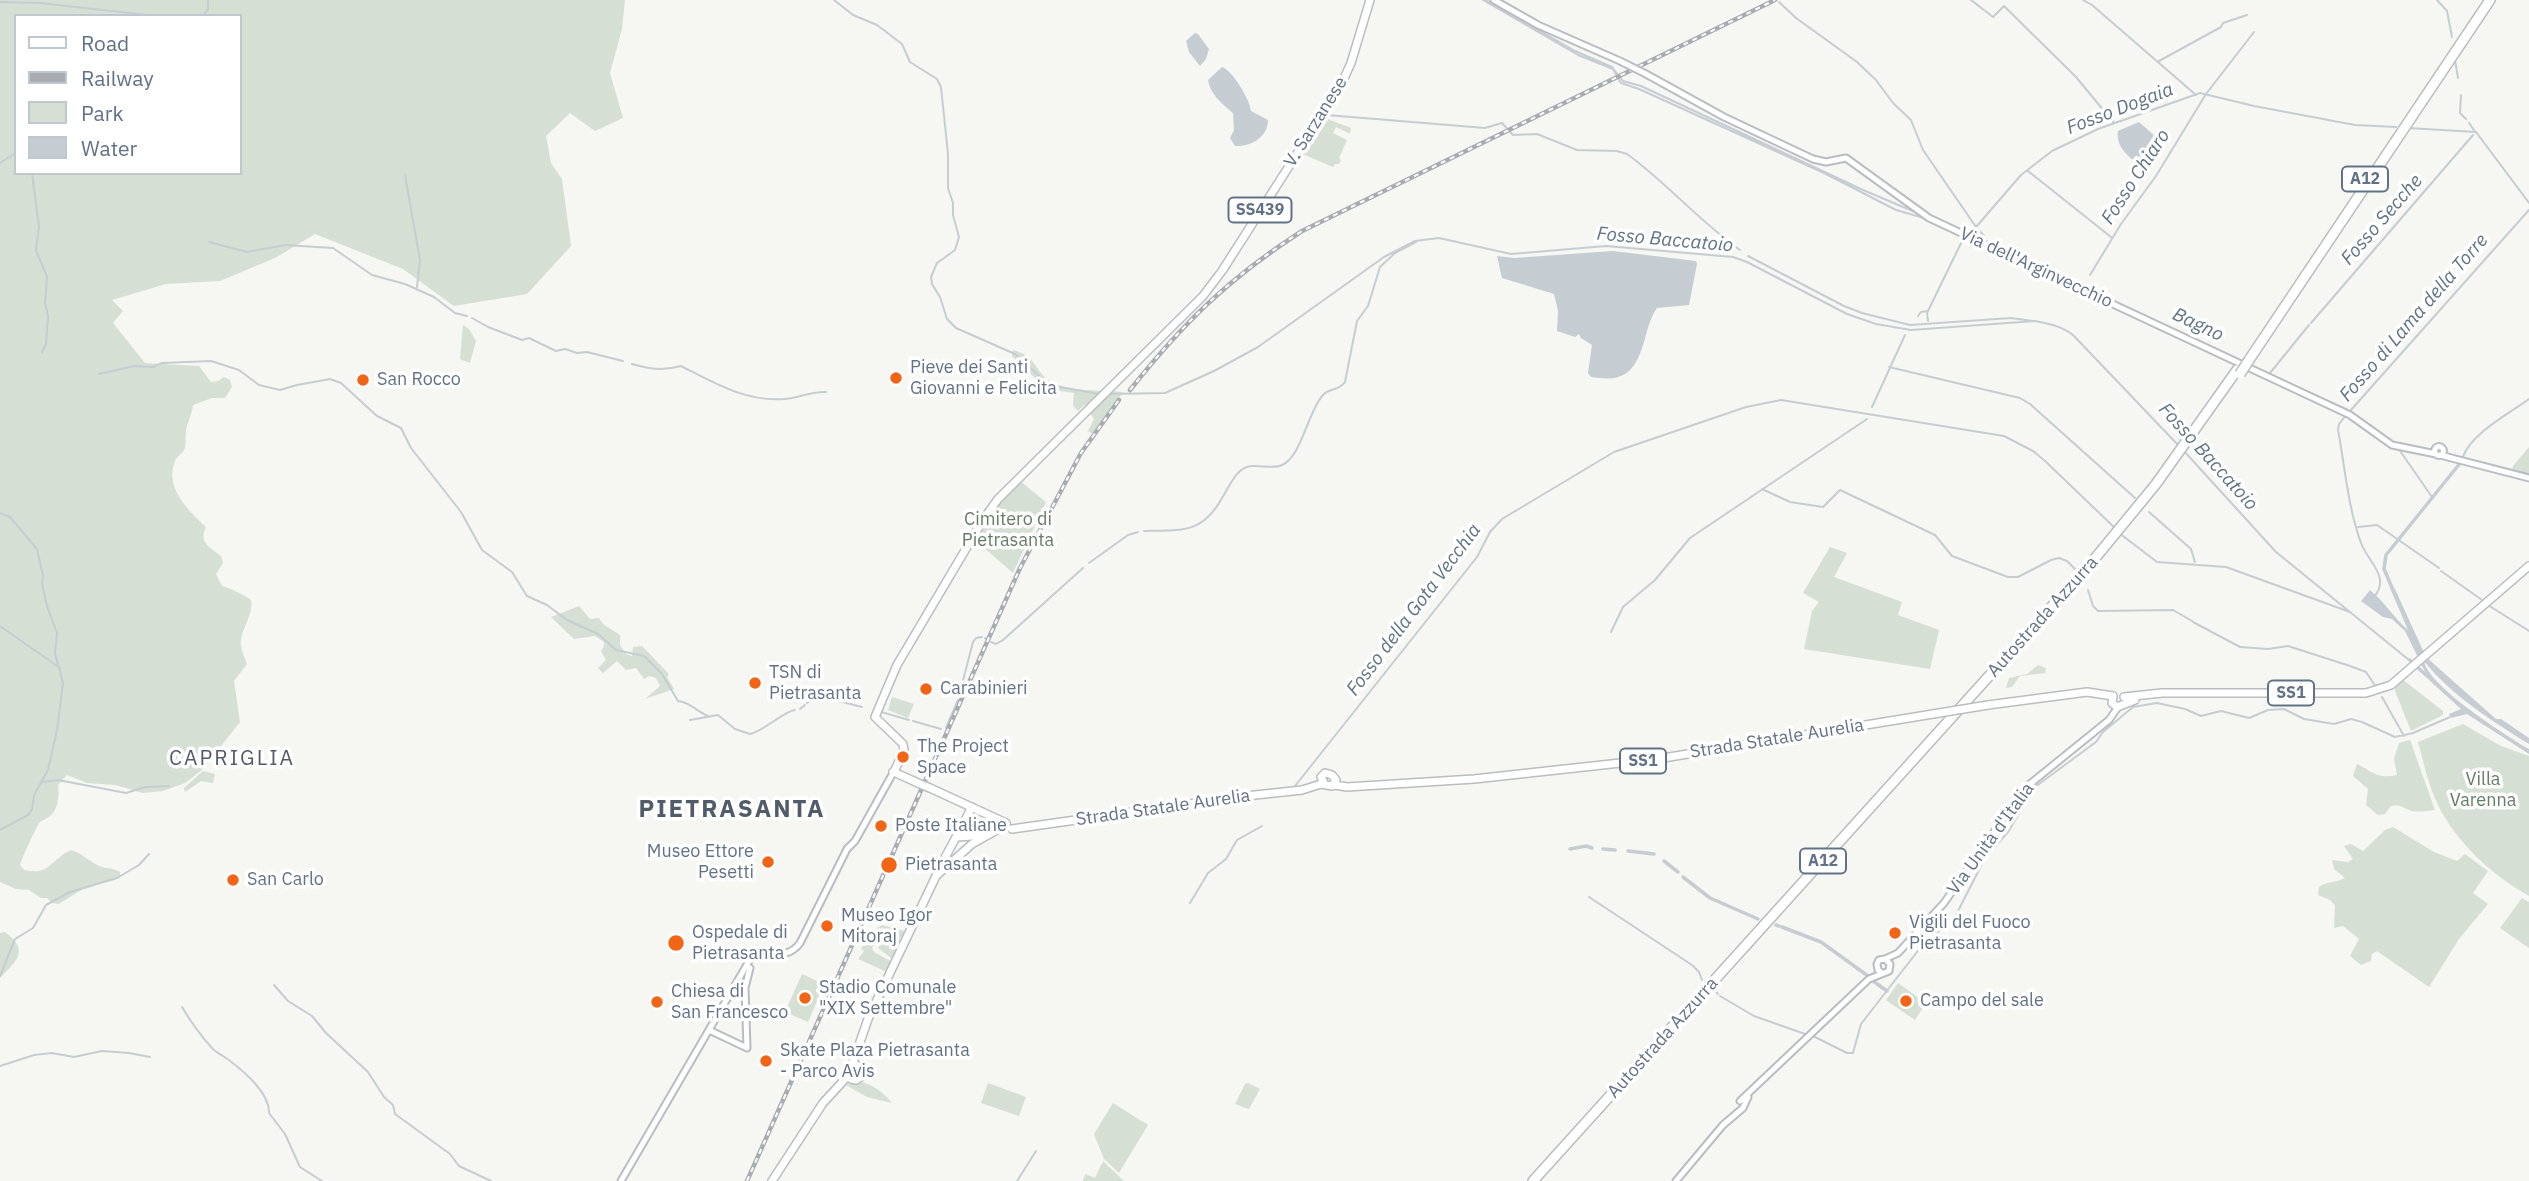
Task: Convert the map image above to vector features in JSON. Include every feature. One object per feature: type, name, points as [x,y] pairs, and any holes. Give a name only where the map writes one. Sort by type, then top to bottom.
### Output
[{"type":"highway","name":"Autostrada Azzurra","points":[[1539,1181],[2028,642],[2113,541],[2239,372],[2488,0]]},
{"type":"highway","name":"Autostrada Azzurra","points":[[1533,1181],[2113,541]]},
{"type":"main road","name":"V. Sarzanese","points":[[894,772],[904,744],[875,720],[897,665],[984,520],[998,499],[1203,296],[1222,271],[1341,85],[1351,63],[1370,0]]},
{"type":"main road","name":"Via dell'Arginvecchio","points":[[1494,0],[1538,25],[1620,61],[1724,117],[1814,159],[1826,162],[1846,158],[1929,218],[2348,414],[2396,446],[2439,453],[2449,458],[2529,478]]},
{"type":"main road","name":"Strada Statale Aurelia","points":[[1008,827],[1027,827],[1299,790],[1323,780],[1331,786],[1335,783],[1351,786],[1474,779],[1657,759],[1988,705],[2096,692],[2117,702],[2152,694],[2366,693],[2387,688],[2529,565]]},
{"type":"main road","name":"Via Unità d'Italia","points":[[1885,959],[1898,953],[1944,904],[2018,795],[2036,777],[2112,717],[2117,702]]},
{"type":"main road","points":[[709,1030],[747,1048],[745,988],[752,956],[784,954],[796,948],[844,856],[894,772],[1008,827]]},
{"type":"main road","points":[[772,1181],[827,1098],[850,1077],[862,1076],[856,1066],[857,1052],[868,1020],[969,808]]},
{"type":"main road","points":[[936,876],[966,849],[986,836],[1008,827]]},
{"type":"main road","points":[[957,836],[986,836]]},
{"type":"main road","points":[[1676,1181],[1737,1109],[1743,1108],[1742,1103],[1751,1092],[1869,979],[1889,971],[1898,953]]},
{"type":"main road","points":[[1869,979],[1879,960],[1885,959],[1891,965]]},
{"type":"main road","points":[[1876,965],[1882,973]]},
{"type":"main road","points":[[621,1181],[737,983],[746,974]]},
{"type":"main road","points":[[737,983],[742,981],[745,988]]},
{"type":"main road","points":[[850,1077],[848,1068],[856,1066]]},
{"type":"green space","points":[[0,0],[625,0],[622,29],[610,73],[623,118],[595,131],[570,113],[546,136],[551,163],[562,179],[571,246],[527,294],[454,306],[403,269],[315,234],[275,258],[220,281],[166,284],[112,300],[123,311],[113,323],[145,363],[199,366],[211,382],[224,377],[230,380],[232,387],[225,398],[212,398],[193,405],[185,448],[176,459],[172,471],[175,490],[192,514],[206,527],[204,537],[207,544],[221,556],[223,563],[216,574],[222,586],[251,600],[241,641],[247,664],[234,681],[240,722],[202,770],[185,783],[163,791],[143,793],[115,785],[87,783],[67,775],[58,785],[55,810],[39,823],[20,865],[24,870],[39,871],[71,850],[100,866],[120,872],[120,878],[81,890],[59,904],[41,898],[29,890],[16,889],[0,882]]},
{"type":"green space","points":[[1322,117],[1351,128],[1350,134],[1336,127],[1333,133],[1347,140],[1339,164],[1333,167],[1300,153]]},
{"type":"green space","points":[[463,325],[469,329],[476,341],[470,363],[460,359]]},
{"type":"green space","points":[[1013,350],[1027,356],[1045,377],[1056,384],[1104,391],[1090,407],[1084,405],[1078,411],[1073,406],[1074,393],[1053,390],[1053,397],[1036,393],[1028,386],[1041,384],[1012,356]]},
{"type":"green space","points":[[1111,391],[1123,392],[1093,434],[1088,431],[1094,419],[1089,412]]},
{"type":"green space","points":[[2529,447],[2529,476],[2512,472],[2513,466]]},
{"type":"green space","name":"Cimitero di Pietrasanta","points":[[1020,481],[1046,502],[1013,573],[975,540],[993,510]]},
{"type":"green space","points":[[1830,547],[1847,553],[1834,577],[1902,602],[1898,615],[1939,630],[1930,669],[1804,649],[1812,611],[1819,602],[1803,593]]},
{"type":"green space","points":[[579,606],[590,619],[599,618],[603,624],[620,635],[620,645],[626,654],[632,656],[633,647],[642,646],[669,674],[667,677],[674,689],[645,699],[660,686],[656,678],[649,676],[644,679],[636,668],[626,670],[617,661],[603,673],[598,668],[606,660],[601,651],[604,642],[595,636],[574,639],[551,617]]},
{"type":"green space","points":[[2038,665],[2046,668],[2045,673],[2020,676],[2012,687],[2006,688],[2009,678],[2027,674]]},
{"type":"green space","points":[[2402,679],[2443,711],[2443,715],[2411,731],[2395,691]]},
{"type":"green space","points":[[892,697],[914,704],[908,718],[888,710]]},
{"type":"green space","name":"Villa Varenna","points":[[2463,724],[2501,746],[2529,756],[2529,896],[2502,879],[2465,845],[2446,819],[2432,790],[2418,742]]},
{"type":"green space","points":[[2410,740],[2435,810],[2422,812],[2394,805],[2385,814],[2378,815],[2366,805],[2368,789],[2353,776],[2357,764],[2380,775],[2397,775],[2394,759],[2399,743]]},
{"type":"green space","points":[[203,771],[215,774],[213,783],[201,781],[185,792],[184,788]]},
{"type":"green space","points":[[2393,827],[2434,852],[2457,861],[2465,854],[2488,871],[2473,893],[2488,904],[2459,939],[2429,987],[2377,951],[2372,954],[2371,961],[2361,965],[2350,956],[2359,939],[2343,926],[2334,928],[2335,905],[2318,895],[2319,887],[2345,878],[2334,869],[2332,860],[2348,862],[2353,859],[2344,846],[2351,844],[2363,851],[2385,830]]},
{"type":"green space","points":[[2522,898],[2529,902],[2529,948],[2500,928]]},
{"type":"green space","points":[[882,925],[908,932],[905,939],[883,931],[872,948],[874,952],[892,962],[887,972],[858,959],[864,951],[861,949],[865,942],[872,937],[874,930]]},
{"type":"green space","points":[[5,932],[19,950],[16,961],[0,978],[0,933]]},
{"type":"green space","points":[[886,933],[904,940],[894,960],[878,948]]},
{"type":"green space","name":"Stadio Comunale \"XIX Settembre\"","points":[[802,974],[824,984],[808,1022],[785,1012]]},
{"type":"green space","name":"Campo del sale","points":[[1898,983],[1926,1003],[1915,1020],[1886,1000]]},
{"type":"green space","points":[[860,1082],[878,1090],[892,1103],[867,1097],[846,1085]]},
{"type":"green space","points":[[988,1083],[1026,1097],[1019,1116],[981,1103]]},
{"type":"green space","points":[[1248,1083],[1260,1089],[1249,1109],[1235,1104]]},
{"type":"green space","points":[[1113,1103],[1148,1125],[1119,1173],[1104,1159],[1094,1134]]},
{"type":"green space","points":[[1103,1161],[1124,1181],[1083,1181],[1085,1174],[1095,1178]]},
{"type":"water","points":[[1195,33],[1209,49],[1200,66],[1189,52],[1186,41]]},
{"type":"water","points":[[1222,67],[1240,86],[1251,111],[1268,120],[1262,136],[1247,145],[1235,146],[1230,138],[1234,130],[1233,113],[1217,98],[1209,85],[1208,80]]},
{"type":"water","points":[[2139,122],[2164,144],[2143,168],[2125,152],[2118,137],[2118,131]]},
{"type":"water","points":[[1613,251],[1696,261],[1697,264],[1689,305],[1657,308],[1632,368],[1614,378],[1591,377],[1588,373],[1592,345],[1579,334],[1575,337],[1557,331],[1558,311],[1554,294],[1502,278],[1497,256],[1514,258]]},
{"type":"water","points":[[2394,587],[2426,657],[2496,719],[2501,719],[2529,738],[2529,744],[2459,696],[2424,661],[2429,671],[2453,696],[2486,722],[2529,749],[2529,754],[2467,714],[2451,718],[2449,714],[2461,709],[2407,660],[2410,658],[2425,672],[2405,631],[2392,619],[2383,617],[2361,601],[2370,590],[2408,630],[2390,588]]},
{"type":"waterway","points":[[204,14],[208,9],[208,0]]},
{"type":"waterway","name":"Fosso Baccatoio","points":[[834,0],[853,15],[877,25],[902,44],[910,62],[937,79],[941,87],[948,154],[948,188],[959,237],[955,250],[937,263],[931,277],[947,319],[956,328],[1015,354],[1049,385],[1099,394]]},
{"type":"waterway","points":[[1483,0],[1578,55],[1613,69],[1621,83],[1824,173],[1896,210],[1924,218]]},
{"type":"waterway","points":[[1486,0],[1575,51],[1612,67],[1623,81],[1641,86],[1915,212]]},
{"type":"waterway","points":[[1971,0],[1993,17],[2004,6],[2076,77],[2114,123]]},
{"type":"waterway","points":[[2083,0],[2196,95]]},
{"type":"waterway","points":[[2437,0],[2447,11],[2452,37]]},
{"type":"waterway","points":[[0,2],[40,3],[138,14]]},
{"type":"waterway","name":"Fosso Dogaia","points":[[1779,2],[1796,18],[1857,62],[1876,80],[1893,103],[1911,120],[1923,150],[1976,227],[2021,175],[2052,151],[2098,129],[2200,93],[2355,125],[2396,127]]},
{"type":"waterway","points":[[2159,61],[2221,27],[2223,23],[2247,15]]},
{"type":"waterway","name":"Fosso Chiaro","points":[[2090,275],[2121,224],[2156,176],[2206,94],[2254,32]]},
{"type":"waterway","points":[[2455,60],[2458,78]]},
{"type":"waterway","points":[[2461,95],[2460,113],[2466,119]]},
{"type":"waterway","points":[[1327,115],[1485,128],[1502,123],[1513,135],[1537,134],[1577,150],[1617,151],[1627,154],[1740,250]]},
{"type":"waterway","name":"Fosso Dogaia","points":[[2469,123],[2476,133]]},
{"type":"waterway","name":"Fosso Dogaia","points":[[2408,128],[2476,132],[2529,203]]},
{"type":"waterway","name":"Fosso Secche","points":[[2311,323],[2473,135]]},
{"type":"waterway","points":[[0,163],[14,154]]},
{"type":"waterway","points":[[2028,171],[2111,237]]},
{"type":"waterway","points":[[32,175],[39,227],[36,250],[47,277],[45,303],[48,316],[46,344],[42,352]]},
{"type":"waterway","points":[[405,175],[420,260],[417,287]]},
{"type":"waterway","name":"Fosso di Lama della Torre","points":[[2351,410],[2529,210]]},
{"type":"waterway","name":"Bagno","points":[[1929,215],[1940,220]]},
{"type":"waterway","name":"Fosso Dogaia","points":[[1978,229],[1984,240]]},
{"type":"waterway","points":[[1928,321],[1927,313],[1964,237]]},
{"type":"waterway","name":"Fosso Baccatoio","points":[[1108,394],[1165,393],[1214,371],[1258,347],[1384,257],[1415,241],[1439,238],[1511,254],[1606,246],[1733,257],[1847,314],[1876,324],[1911,330],[2035,321],[2064,329],[2073,335],[2179,446]]},
{"type":"waterway","points":[[209,242],[247,252],[285,245],[333,248],[372,275],[405,284],[434,297],[455,313],[467,316]]},
{"type":"waterway","points":[[1144,531],[1180,530],[1199,524],[1214,510],[1240,471],[1250,466],[1277,467],[1289,460],[1295,453],[1318,402],[1325,393],[1345,382],[1357,321],[1368,306],[1380,267],[1395,253],[1416,242]]},
{"type":"waterway","name":"Bagno","points":[[1995,246],[2244,362]]},
{"type":"waterway","points":[[1748,256],[1844,306],[1910,325],[2011,318],[2033,321]]},
{"type":"waterway","points":[[1918,316],[1921,312],[1928,311]]},
{"type":"waterway","points":[[472,318],[488,327],[522,340],[529,338],[556,351],[565,349],[577,353],[587,352],[623,361]]},
{"type":"waterway","name":"Fosso Secche","points":[[2270,373],[2309,325]]},
{"type":"waterway","points":[[1872,407],[1905,335]]},
{"type":"waterway","points":[[99,374],[134,366],[153,367],[162,363],[211,361],[239,370],[259,385],[280,390],[330,379],[341,383],[377,416],[401,428],[411,448],[461,512],[482,550],[512,572],[527,596],[547,605],[567,620],[598,634],[616,650],[644,656],[662,674],[678,701],[708,716]]},
{"type":"waterway","points":[[632,364],[656,369],[681,366],[730,390],[756,397],[784,399],[826,392]]},
{"type":"waterway","name":"Bagno","points":[[2249,365],[2350,411],[2394,443]]},
{"type":"waterway","points":[[1889,367],[2020,398],[2135,498]]},
{"type":"waterway","points":[[2463,457],[2467,448],[2482,432],[2529,399]]},
{"type":"waterway","name":"Fosso della Gota Vecchia","points":[[1295,786],[1477,557],[1490,532],[1502,519],[1614,452],[1746,407],[1781,400],[2004,436],[2044,460],[2116,529]]},
{"type":"waterway","name":"Fosso di Lama della Torre","points":[[2347,414],[2338,430],[2357,530],[2364,550],[2379,575],[2379,589],[2375,596]]},
{"type":"waterway","points":[[1611,632],[1623,607],[1655,580],[1690,538],[1867,419]]},
{"type":"waterway","name":"Bagno","points":[[2398,448],[2432,497]]},
{"type":"waterway","name":"Fosso Baccatoio","points":[[2183,450],[2276,552],[2409,660]]},
{"type":"waterway","points":[[2393,590],[2384,569],[2386,555],[2461,462]]},
{"type":"waterway","points":[[1762,489],[1790,502],[1823,507],[1840,490],[1935,535],[1952,556],[2008,577],[2018,577],[2059,558],[2075,569]]},
{"type":"waterway","points":[[2149,512],[2191,549],[2195,562]]},
{"type":"waterway","points":[[0,513],[10,517],[37,549],[47,606],[57,633],[55,653],[63,683],[48,770],[34,795],[32,809],[28,815],[0,830]]},
{"type":"waterway","points":[[2358,527],[2377,525],[2439,568]]},
{"type":"waterway","points":[[1089,563],[1128,535],[1138,532]]},
{"type":"waterway","points":[[2119,533],[2157,562],[2226,567],[2350,612]]},
{"type":"waterway","points":[[991,642],[996,644],[1003,640],[1083,568]]},
{"type":"waterway","points":[[2441,571],[2482,600]]},
{"type":"waterway","points":[[2088,590],[2093,606],[2098,611],[2173,610],[2192,621]]},
{"type":"waterway","points":[[2488,605],[2529,631]]},
{"type":"waterway","points":[[2193,622],[2240,647],[2268,649],[2288,646],[2350,666],[2366,672],[2376,687]]},
{"type":"waterway","points":[[0,626],[60,668]]},
{"type":"waterway","points":[[960,692],[973,642],[982,637]]},
{"type":"waterway","points":[[807,703],[819,696],[862,707]]},
{"type":"waterway","points":[[2382,697],[2404,736]]},
{"type":"waterway","points":[[946,728],[958,700]]},
{"type":"waterway","points":[[1813,1036],[1847,1053],[1853,1053],[1861,1024],[1917,952],[1956,915],[1985,858],[2008,832],[2035,787],[2096,742],[2103,732],[2133,707],[2157,703],[2185,709],[2201,716],[2221,711],[2249,718],[2268,710],[2284,709],[2304,719],[2334,724],[2351,719],[2395,737],[2413,733],[2450,717]]},
{"type":"waterway","points":[[800,709],[805,705]]},
{"type":"waterway","points":[[690,720],[718,715],[735,729],[750,734],[795,710]]},
{"type":"waterway","points":[[881,712],[909,720]]},
{"type":"waterway","points":[[913,721],[941,729]]},
{"type":"waterway","points":[[43,782],[58,780],[126,793],[145,787],[169,786]]},
{"type":"waterway","name":"Fosso della Gota Vecchia","points":[[1190,903],[1208,873],[1226,859],[1237,840],[1262,826]]},
{"type":"waterway","points":[[1570,849],[1586,846],[1592,848]]},
{"type":"waterway","points":[[1603,849],[1615,850]]},
{"type":"waterway","points":[[1628,851],[1654,854]]},
{"type":"waterway","points":[[0,976],[15,939],[33,928],[46,905],[70,892],[117,878],[139,865],[149,854]]},
{"type":"waterway","points":[[1664,861],[1678,872]]},
{"type":"waterway","points":[[1683,877],[1710,898],[1758,919]]},
{"type":"waterway","points":[[1589,897],[1692,965],[1702,980]]},
{"type":"waterway","points":[[1782,927],[1821,942],[1868,976]]},
{"type":"waterway","points":[[1873,981],[1887,991]]},
{"type":"waterway","points":[[274,985],[288,1001],[312,1016],[326,1033],[368,1072],[384,1097],[393,1105],[395,1114],[450,1154],[459,1166],[491,1181]]},
{"type":"waterway","points":[[1715,991],[1718,994]]},
{"type":"waterway","points":[[1720,996],[1754,1016],[1805,1034]]},
{"type":"waterway","points":[[182,1007],[214,1050],[256,1084],[265,1098],[269,1113],[285,1134],[300,1167],[322,1181]]},
{"type":"waterway","points":[[0,1066],[34,1055],[52,1053],[74,1057],[102,1051],[150,1057]]},
{"type":"waterway","points":[[1017,1181],[1036,1151]]},
{"type":"railway","points":[[1130,390],[1169,343],[1209,303],[1252,266],[1302,231],[1775,0]]},
{"type":"railway","points":[[747,1181],[1020,568],[1081,453],[1119,400]]},
{"type":"place","name":"Pieve dei Santi Giovanni e Felicita","points":[[896,378]]},
{"type":"place","name":"San Rocco","points":[[363,380]]},
{"type":"place","name":"TSN di Pietrasanta","points":[[755,683]]},
{"type":"place","name":"Carabinieri","points":[[926,689]]},
{"type":"place","name":"The Project Space","points":[[903,757]]},
{"type":"place","name":"Poste Italiane","points":[[881,826]]},
{"type":"place","name":"Museo Ettore Pesetti","points":[[768,862]]},
{"type":"place","name":"Pietrasanta","points":[[889,865]]},
{"type":"place","name":"San Carlo","points":[[233,880]]},
{"type":"place","name":"Museo Igor Mitoraj","points":[[827,926]]},
{"type":"place","name":"Vigili del Fuoco Pietrasanta","points":[[1895,933]]},
{"type":"place","name":"Ospedale di Pietrasanta","points":[[676,943]]},
{"type":"place","name":"Stadio Comunale \"XIX Settembre\"","points":[[805,998]]},
{"type":"place","name":"Campo del sale","points":[[1906,1001]]},
{"type":"place","name":"Chiesa di San Francesco","points":[[657,1002]]},
{"type":"place","name":"Skate Plaza Pietrasanta - Parco Avis","points":[[766,1061]]},
{"type":"district","name":"CAPRIGLIA","points":[[232,759]]},
{"type":"district","name":"PIETRASANTA","points":[[732,810]]}]
